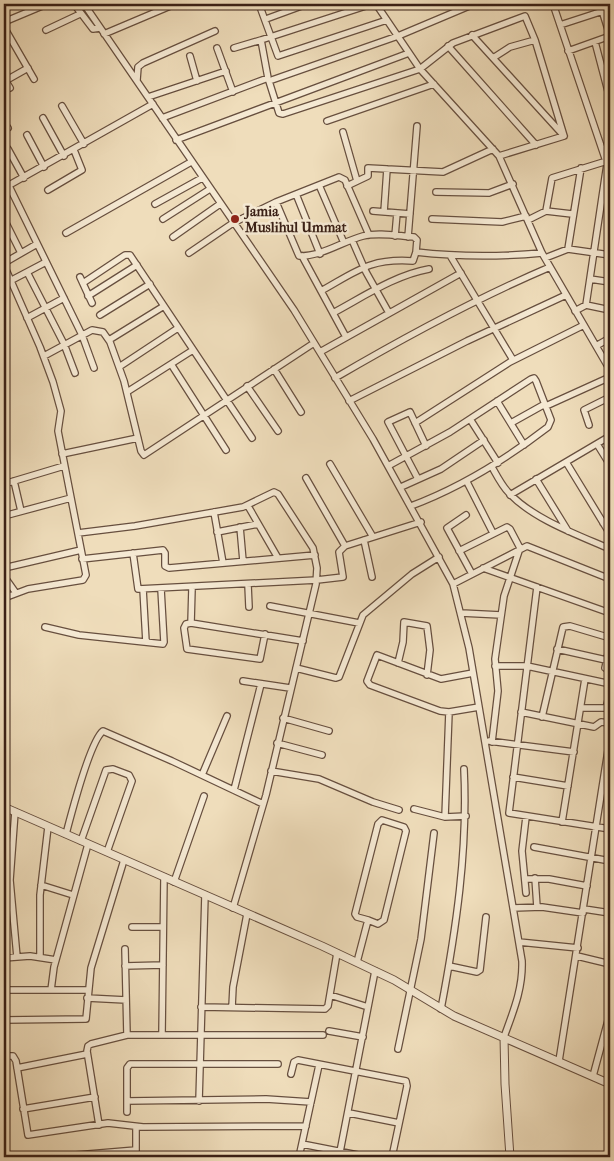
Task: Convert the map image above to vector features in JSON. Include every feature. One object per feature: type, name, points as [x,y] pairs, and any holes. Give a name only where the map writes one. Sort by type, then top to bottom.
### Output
[{"type":"street","points":[[4,22],[47,4]]},
{"type":"street","points":[[74,4],[93,30],[102,31],[175,4]]},
{"type":"street","points":[[84,4],[320,352],[421,522],[453,584],[473,673],[519,942],[522,978],[519,996],[504,1037],[510,1157]]},
{"type":"street","points":[[259,4],[266,19],[277,55],[279,56],[387,20]]},
{"type":"street","points":[[266,19],[307,4]]},
{"type":"street","points":[[234,48],[372,4]]},
{"type":"street","points":[[389,4],[378,6],[420,69],[499,156],[513,184],[543,256],[610,370]]},
{"type":"street","points":[[162,118],[398,36],[474,4]]},
{"type":"street","points":[[553,4],[608,160],[586,305]]},
{"type":"street","points":[[568,51],[610,36],[600,4]]},
{"type":"street","points":[[560,25],[603,10]]},
{"type":"street","points":[[46,30],[80,14]]},
{"type":"street","points":[[261,40],[274,102],[278,113],[283,114],[420,69],[448,46],[472,35],[525,16],[535,40],[564,136]]},
{"type":"street","points":[[4,27],[34,79]]},
{"type":"street","points":[[137,80],[138,67],[143,63],[215,31]]},
{"type":"street","points":[[472,35],[564,136]]},
{"type":"street","points":[[493,58],[510,47],[535,40]]},
{"type":"street","points":[[594,42],[610,99]]},
{"type":"street","points":[[448,46],[536,145]]},
{"type":"street","points":[[218,48],[233,92]]},
{"type":"street","points":[[176,140],[409,52]]},
{"type":"street","points":[[190,56],[197,81]]},
{"type":"street","points":[[10,88],[4,79],[28,68]]},
{"type":"street","points":[[148,97],[226,72]]},
{"type":"street","points":[[327,121],[434,84]]},
{"type":"street","points":[[94,368],[82,335],[37,244],[6,187],[64,156],[153,104]]},
{"type":"street","points":[[62,106],[84,144]]},
{"type":"street","points":[[43,118],[64,156]]},
{"type":"street","points":[[408,237],[417,126]]},
{"type":"street","points":[[343,132],[357,181]]},
{"type":"street","points":[[27,135],[44,166]]},
{"type":"street","points":[[499,156],[564,136]]},
{"type":"street","points":[[8,149],[24,178]]},
{"type":"street","points":[[347,186],[368,176],[368,168],[443,172],[493,149]]},
{"type":"street","points":[[48,190],[82,170],[74,150]]},
{"type":"street","points":[[546,211],[552,178],[608,160]]},
{"type":"street","points":[[66,233],[190,162]]},
{"type":"street","points":[[568,249],[580,168]]},
{"type":"street","points":[[384,212],[387,169]]},
{"type":"street","points":[[189,253],[233,223],[276,202],[339,177],[344,178],[369,235]]},
{"type":"street","points":[[155,204],[202,178]]},
{"type":"street","points":[[436,192],[489,194],[513,184]]},
{"type":"street","points":[[319,185],[344,243]]},
{"type":"street","points":[[163,219],[210,189]]},
{"type":"street","points":[[296,194],[320,254]]},
{"type":"street","points":[[276,202],[298,254],[302,256],[346,337]]},
{"type":"street","points":[[173,237],[220,204]]},
{"type":"street","points":[[373,211],[410,214]]},
{"type":"street","points":[[432,219],[502,222],[527,218],[546,211],[572,214]]},
{"type":"street","points":[[395,236],[397,213]]},
{"type":"street","points":[[4,219],[21,253]]},
{"type":"street","points":[[302,256],[320,254],[344,243],[369,235],[408,237],[417,240],[416,252],[412,260],[381,260],[364,267],[321,291]]},
{"type":"street","points":[[352,240],[364,267],[389,313]]},
{"type":"street","points":[[4,598],[16,593],[85,579],[58,432],[61,411],[44,356],[4,264],[37,244]]},
{"type":"street","points":[[416,252],[489,258],[543,256],[568,249],[610,255]]},
{"type":"street","points":[[92,303],[82,280],[128,254],[252,438]]},
{"type":"street","points":[[451,256],[512,360]]},
{"type":"street","points":[[10,280],[46,262]]},
{"type":"street","points":[[88,296],[137,265]]},
{"type":"street","points":[[335,378],[476,299],[550,267]]},
{"type":"street","points":[[333,313],[376,289],[409,274],[429,269]]},
{"type":"street","points":[[27,272],[64,344],[75,373]]},
{"type":"street","points":[[320,352],[461,273]]},
{"type":"street","points":[[590,279],[610,282]]},
{"type":"street","points":[[100,315],[150,284]]},
{"type":"street","points":[[349,401],[566,295]]},
{"type":"street","points":[[27,318],[64,298]]},
{"type":"street","points":[[575,310],[586,305],[610,310]]},
{"type":"street","points":[[109,340],[164,306]]},
{"type":"street","points":[[415,423],[512,360],[584,325]]},
{"type":"street","points":[[119,367],[178,328]]},
{"type":"street","points":[[44,356],[82,335],[99,330],[106,335],[127,392],[142,454],[146,454],[204,416],[226,399],[314,343]]},
{"type":"street","points":[[596,346],[610,338]]},
{"type":"street","points":[[127,392],[193,350]]},
{"type":"street","points":[[171,364],[226,450]]},
{"type":"street","points":[[274,369],[301,412]]},
{"type":"street","points":[[511,423],[545,405],[610,377]]},
{"type":"street","points":[[388,466],[426,446],[534,378],[551,420],[550,425],[492,467],[466,482],[411,506]]},
{"type":"street","points":[[247,386],[278,431]]},
{"type":"street","points":[[589,425],[584,410],[610,397]]},
{"type":"street","points":[[497,401],[524,445]]},
{"type":"street","points":[[418,480],[388,424],[409,412],[426,446]]},
{"type":"street","points":[[470,419],[498,463]]},
{"type":"street","points":[[510,495],[610,436]]},
{"type":"street","points":[[62,454],[138,438]]},
{"type":"street","points":[[401,488],[441,469],[484,440]]},
{"type":"street","points":[[597,444],[610,465]]},
{"type":"street","points":[[566,462],[610,534]]},
{"type":"street","points":[[330,464],[373,537]]},
{"type":"street","points":[[4,484],[64,466]]},
{"type":"street","points":[[492,467],[510,495],[550,522],[610,549]]},
{"type":"street","points":[[306,478],[345,546]]},
{"type":"street","points":[[536,479],[568,531]]},
{"type":"street","points":[[14,481],[21,511]]},
{"type":"street","points":[[466,482],[493,534]]},
{"type":"street","points":[[78,533],[136,526],[248,506],[272,493],[278,494],[308,540],[314,556],[317,580],[263,804],[233,908]]},
{"type":"street","points":[[4,516],[71,498]]},
{"type":"street","points":[[248,506],[278,558]]},
{"type":"street","points":[[214,512],[222,562]]},
{"type":"street","points":[[466,516],[447,528],[472,574]]},
{"type":"street","points":[[603,523],[610,519]]},
{"type":"street","points":[[133,553],[137,589],[192,588],[317,580],[343,577],[339,552],[345,546],[421,522]]},
{"type":"street","points":[[217,532],[258,524]]},
{"type":"street","points":[[240,528],[243,561]]},
{"type":"street","points":[[459,551],[508,528],[520,548]]},
{"type":"street","points":[[364,540],[372,577]]},
{"type":"street","points":[[453,584],[520,548],[532,547],[610,578]]},
{"type":"street","points":[[492,742],[498,691],[496,666],[501,615],[508,577],[520,548]]},
{"type":"street","points":[[4,568],[81,550]]},
{"type":"street","points":[[82,559],[164,550],[165,566],[169,568],[222,562],[314,556]]},
{"type":"street","points":[[296,668],[338,678],[359,623],[368,610],[403,580],[438,557]]},
{"type":"street","points":[[483,568],[610,613]]},
{"type":"street","points":[[4,576],[16,593]]},
{"type":"street","points":[[248,585],[249,608]]},
{"type":"street","points":[[537,587],[509,813],[610,829]]},
{"type":"street","points":[[191,623],[192,588]]},
{"type":"street","points":[[143,589],[146,642]]},
{"type":"street","points":[[45,627],[79,636],[162,644],[164,642],[161,589]]},
{"type":"street","points":[[270,606],[359,623]]},
{"type":"street","points":[[461,614],[501,615]]},
{"type":"street","points":[[398,663],[403,642],[404,622],[426,626],[430,650],[428,675]]},
{"type":"street","points":[[265,634],[260,659],[186,648],[185,626],[191,623],[265,634],[303,640]]},
{"type":"street","points":[[542,717],[561,630],[566,626],[607,637],[610,642],[605,668],[610,670]]},
{"type":"street","points":[[557,648],[606,660]]},
{"type":"street","points":[[473,673],[441,679],[377,656],[367,679],[368,683],[449,712],[479,707]]},
{"type":"street","points":[[496,666],[527,666],[609,685],[610,696],[606,708],[581,708]]},
{"type":"street","points":[[562,822],[585,679]]},
{"type":"street","points":[[243,681],[290,688]]},
{"type":"street","points":[[234,790],[261,684]]},
{"type":"street","points":[[445,817],[449,712]]},
{"type":"street","points":[[521,712],[595,727],[601,722],[610,722]]},
{"type":"street","points":[[202,775],[227,716]]},
{"type":"street","points":[[283,718],[330,731]]},
{"type":"street","points":[[66,834],[89,759],[99,734],[103,731],[263,804]]},
{"type":"street","points":[[484,741],[574,752]]},
{"type":"street","points":[[277,743],[322,755]]},
{"type":"street","points":[[559,1061],[609,744]]},
{"type":"street","points":[[51,990],[56,960],[73,895],[84,842],[106,770],[113,769],[129,775],[132,781],[107,852]]},
{"type":"street","points":[[441,1009],[449,966],[466,816],[464,769]]},
{"type":"street","points":[[271,771],[319,779],[373,802],[399,810]]},
{"type":"street","points":[[513,778],[568,786]]},
{"type":"street","points":[[174,882],[204,796]]},
{"type":"street","points":[[4,807],[358,962],[441,1009],[610,1084]]},
{"type":"street","points":[[414,810],[445,817],[466,816]]},
{"type":"street","points":[[15,812],[10,880],[17,957]]},
{"type":"street","points":[[526,817],[522,851],[526,893]]},
{"type":"street","points":[[382,820],[404,827],[406,831],[384,920],[378,924],[368,920],[357,917],[355,914],[378,824],[382,820]]},
{"type":"street","points":[[40,957],[40,886],[48,827]]},
{"type":"street","points":[[398,1049],[421,939],[434,833]]},
{"type":"street","points":[[534,847],[610,861]]},
{"type":"street","points":[[4,849],[11,849]]},
{"type":"street","points":[[6,1038],[4,1020],[85,1020],[91,968],[124,860]]},
{"type":"street","points":[[162,1034],[164,878]]},
{"type":"street","points":[[535,878],[536,907]]},
{"type":"street","points":[[526,879],[535,878],[587,886]]},
{"type":"street","points":[[40,886],[73,895]]},
{"type":"street","points":[[199,1100],[205,895]]},
{"type":"street","points":[[513,908],[536,907],[610,913]]},
{"type":"street","points":[[232,1008],[233,987],[247,914]]},
{"type":"street","points":[[449,966],[477,972],[480,970],[486,917]]},
{"type":"street","points":[[358,962],[368,920]]},
{"type":"street","points":[[132,927],[163,927]]},
{"type":"street","points":[[519,942],[578,948]]},
{"type":"street","points":[[125,949],[127,1034]]},
{"type":"street","points":[[202,1007],[325,1009],[330,995],[337,953]]},
{"type":"street","points":[[577,956],[610,964]]},
{"type":"street","points":[[4,958],[40,957],[56,960]]},
{"type":"street","points":[[125,966],[163,965]]},
{"type":"street","points":[[340,1154],[375,971]]},
{"type":"street","points":[[4,990],[87,990]]},
{"type":"street","points":[[330,995],[368,1007]]},
{"type":"street","points":[[87,998],[126,1000]]},
{"type":"street","points":[[593,1076],[610,1013]]},
{"type":"street","points":[[330,1031],[362,1037]]},
{"type":"street","points":[[99,1125],[86,1048],[91,1044],[127,1034],[323,1035]]},
{"type":"street","points":[[17,1068],[87,1054]]},
{"type":"street","points":[[4,1056],[13,1056],[17,1068],[28,1135],[117,1123],[136,1127],[306,1126]]},
{"type":"street","points":[[291,1074],[296,1060],[406,1082],[407,1086],[392,1157]]},
{"type":"street","points":[[127,1112],[127,1068],[130,1064],[278,1064]]},
{"type":"street","points":[[300,1157],[319,1065]]},
{"type":"street","points":[[23,1109],[95,1097]]},
{"type":"street","points":[[127,1101],[275,1099],[311,1102]]},
{"type":"street","points":[[349,1113],[399,1123]]},
{"type":"street","points":[[136,1127],[136,1157]]},
{"type":"street","points":[[302,1144],[340,1154],[368,1157]]},
{"type":"street","points":[[52,1157],[136,1150]]},
{"type":"place","name":"Jamia Muslihul Ummat","points":[[235,219]]}]
